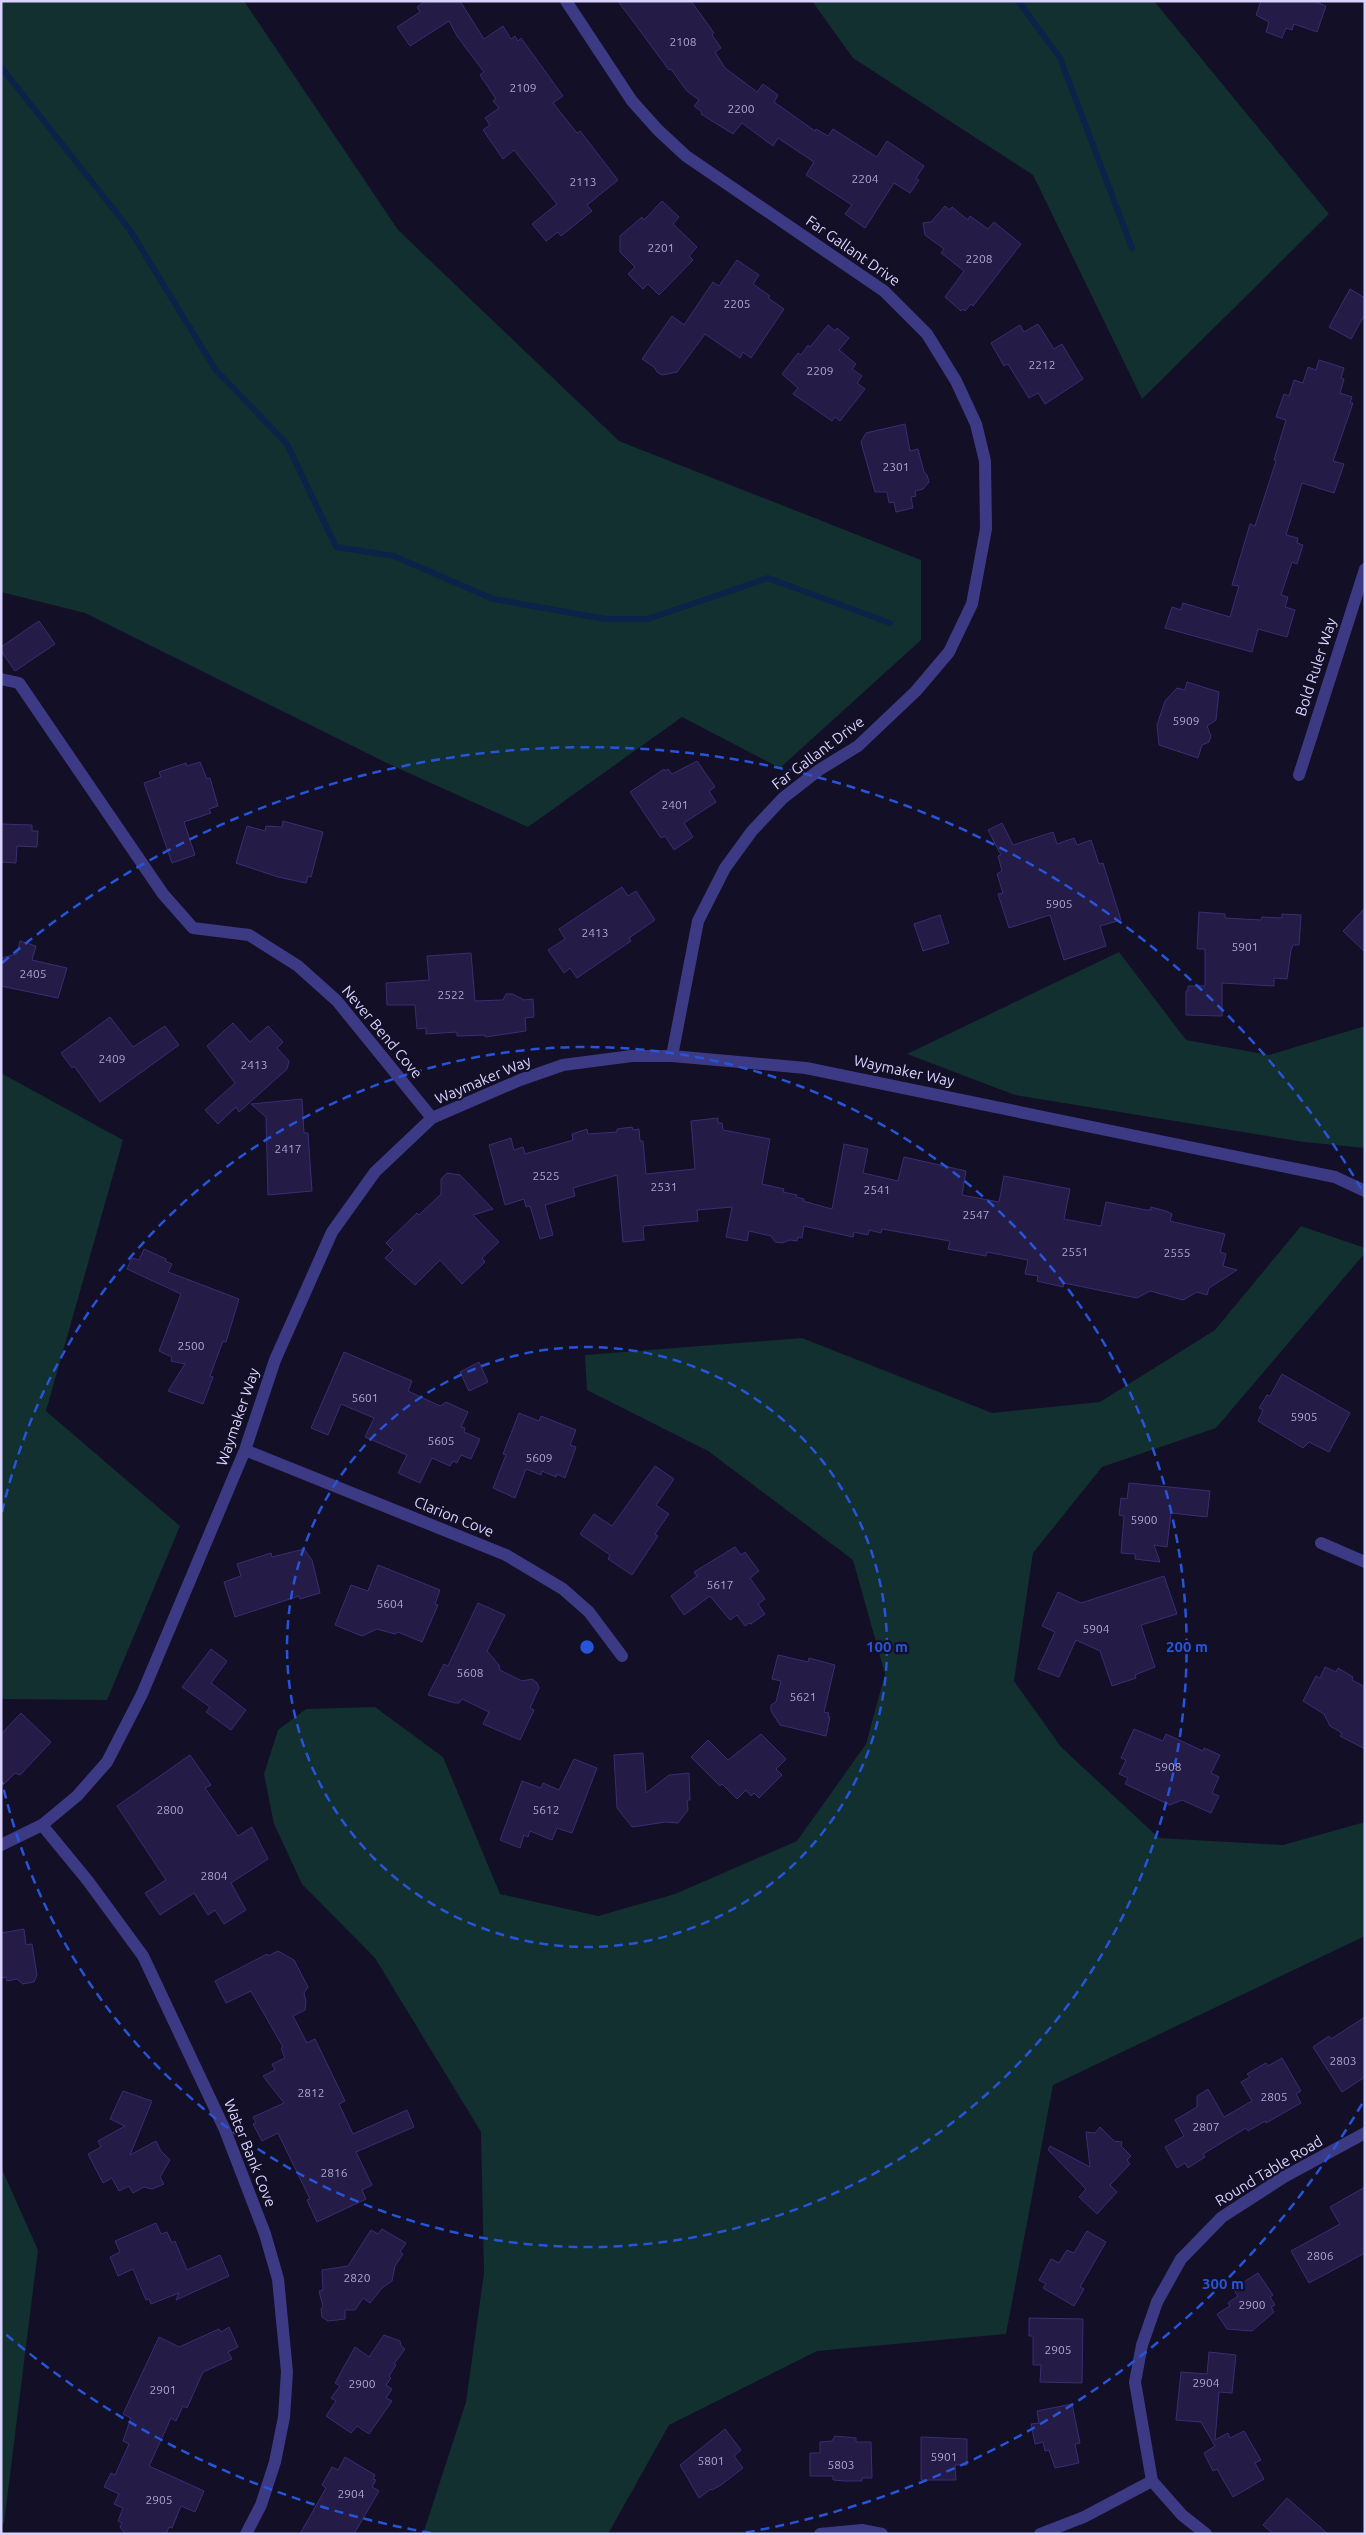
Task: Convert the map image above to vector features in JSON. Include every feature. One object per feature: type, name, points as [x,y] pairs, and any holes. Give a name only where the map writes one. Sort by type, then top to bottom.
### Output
[{"type":"street","name":"Far Gallant Drive","points":[[566,1],[632,101],[686,156],[884,291],[927,334],[956,380],[976,424],[985,461],[984,538],[972,604],[949,652],[916,691],[858,746],[819,770],[783,798],[752,831],[725,868],[698,921],[672,1056]]},
{"type":"street","name":"Bold Ruler Way","points":[[1299,775],[1365,569]]},
{"type":"street","name":"Never Bend Cove","points":[[1,679],[19,683],[163,894],[193,928],[249,935],[298,966],[337,1001],[432,1118]]},
{"type":"street","name":"Waymaker Way","points":[[1,1846],[42,1825],[77,1796],[107,1762],[142,1694],[245,1450],[275,1360],[332,1232],[375,1172],[432,1118],[520,1080],[563,1065],[632,1056],[672,1056],[806,1068],[1335,1177],[1365,1191]]},
{"type":"street","name":"Clarion Cove","points":[[245,1450],[506,1555],[563,1589],[589,1612],[622,1656]]},
{"type":"street","points":[[1321,1543],[1365,1562]]},
{"type":"street","name":"Water Bank Cove","points":[[42,1825],[88,1880],[143,1956],[225,2130],[266,2234],[279,2288],[286,2372],[284,2417],[275,2462],[261,2505],[246,2534]]},
{"type":"street","name":"Round Table Road","points":[[1152,2481],[1135,2382],[1142,2344],[1157,2302],[1181,2259],[1222,2217],[1284,2177],[1365,2133]]},
{"type":"street","points":[[1040,2534],[1084,2517],[1152,2481],[1182,2515],[1206,2534]]},
{"type":"street","points":[[820,2534],[862,2530],[882,2534]]},
{"type":"green space","points":[[1,1],[244,1],[398,230],[619,441],[921,560],[921,640],[780,768],[682,717],[528,827],[391,765],[85,613],[1,592]]},
{"type":"green space","points":[[812,1],[1154,1],[1329,214],[1142,399],[1033,175],[853,58]]},
{"type":"green space","points":[[1119,952],[1186,1040],[1269,1055],[1365,1026],[1365,1148],[1304,1142],[1015,1095],[907,1054]]},
{"type":"green space","points":[[1,1073],[123,1140],[46,1411],[180,1526],[107,1700],[1,1699]]},
{"type":"green space","points":[[1301,1226],[1365,1248],[1365,1253],[1216,1428],[1102,1467],[1033,1553],[1014,1681],[1061,1747],[1159,1838],[1283,1845],[1365,1822],[1365,1936],[1053,2085],[1006,2334],[817,2351],[669,2425],[608,2534],[423,2534],[466,2402],[484,2273],[481,2132],[375,1958],[302,1884],[274,1824],[264,1774],[278,1730],[306,1709],[375,1707],[443,1757],[500,1894],[598,1916],[675,1894],[797,1841],[866,1744],[885,1674],[853,1560],[708,1451],[587,1390],[585,1355],[802,1338],[992,1413],[1100,1402],[1215,1330]]},
{"type":"green space","points":[[1,2167],[38,2250],[4,2523],[1,2524]]},
{"type":"building","points":[[426,1],[460,1],[484,39],[503,26],[511,39],[515,36],[518,41],[521,38],[563,96],[553,103],[577,133],[580,131],[618,180],[587,205],[592,211],[561,236],[558,232],[546,241],[532,224],[557,204],[514,150],[503,159],[483,130],[490,125],[485,118],[499,108],[493,101],[496,99],[480,75],[484,72],[457,36],[449,21],[410,46],[397,27],[420,12],[417,7]]},
{"type":"building","points":[[618,1],[691,1],[714,33],[712,35],[721,48],[715,52],[725,68],[757,92],[763,84],[778,95],[774,102],[815,131],[816,129],[828,136],[833,129],[877,157],[887,141],[924,166],[916,178],[919,180],[910,193],[894,183],[865,228],[845,214],[852,205],[806,175],[814,162],[778,138],[773,146],[742,123],[733,134],[701,114],[702,112],[694,106],[699,100],[687,91],[671,69],[669,70]]},
{"type":"building","points":[[1261,1],[1314,1],[1326,6],[1317,32],[1294,24],[1292,30],[1286,28],[1282,38],[1266,32],[1269,22],[1256,15]]},
{"type":"building","points":[[662,201],[679,217],[673,224],[697,247],[689,256],[693,260],[659,295],[648,284],[643,289],[628,274],[635,267],[620,252],[620,236],[642,217],[644,220]]},
{"type":"building","points":[[945,206],[950,210],[952,207],[968,220],[970,216],[988,229],[994,222],[1021,244],[973,306],[971,304],[965,311],[963,309],[961,311],[945,297],[964,271],[941,253],[944,249],[925,235],[923,223],[931,222]]},
{"type":"building","points":[[737,260],[759,275],[753,284],[784,309],[751,358],[743,352],[740,358],[705,334],[677,372],[662,375],[657,372],[654,367],[642,359],[672,316],[684,325],[713,282],[719,286]]},
{"type":"building","points":[[1350,289],[1365,298],[1365,314],[1351,339],[1329,327]]},
{"type":"building","points":[[1038,324],[1054,349],[1062,344],[1083,379],[1045,404],[1038,393],[1029,398],[1008,364],[1004,366],[991,343],[1020,325],[1024,332]]},
{"type":"building","points":[[828,325],[835,331],[837,328],[849,338],[839,350],[856,364],[852,369],[862,376],[857,383],[865,389],[840,421],[835,417],[832,421],[793,394],[798,388],[782,374],[798,353],[801,355],[808,345],[810,347]]},
{"type":"building","points":[[1319,360],[1344,368],[1341,378],[1344,379],[1340,393],[1352,397],[1350,403],[1353,403],[1333,461],[1344,464],[1334,493],[1302,483],[1286,535],[1298,538],[1297,543],[1303,545],[1297,564],[1292,562],[1281,595],[1288,597],[1285,607],[1295,610],[1287,637],[1258,629],[1252,652],[1165,628],[1172,607],[1181,610],[1183,603],[1230,617],[1239,586],[1232,585],[1250,524],[1255,526],[1276,461],[1274,460],[1286,420],[1276,417],[1284,394],[1289,396],[1294,380],[1303,383],[1308,367],[1316,370]]},
{"type":"building","points":[[905,424],[910,451],[918,449],[924,472],[929,482],[923,489],[915,491],[916,496],[911,497],[913,508],[896,512],[894,502],[889,503],[887,492],[875,492],[861,442],[866,433]]},
{"type":"building","points":[[39,621],[55,644],[15,671],[1,651],[1,647]]},
{"type":"building","points":[[1187,682],[1219,692],[1216,720],[1207,726],[1211,736],[1209,742],[1202,745],[1198,758],[1159,745],[1157,725],[1165,701],[1177,688],[1185,690]]},
{"type":"building","points":[[697,761],[715,787],[709,791],[716,802],[684,823],[693,837],[674,850],[665,836],[661,838],[630,792],[664,769],[665,771],[668,769],[672,774]]},
{"type":"building","points":[[200,762],[207,779],[210,778],[218,806],[209,809],[211,813],[184,822],[195,855],[172,863],[144,783],[161,777],[159,772],[186,763],[187,766]]},
{"type":"building","points":[[283,821],[323,832],[311,877],[308,876],[306,883],[278,877],[236,863],[247,826],[265,831],[266,826],[282,827]]},
{"type":"building","points":[[1002,823],[1013,845],[1053,832],[1057,844],[1074,838],[1077,845],[1091,840],[1099,864],[1103,863],[1121,920],[1100,926],[1106,946],[1064,960],[1050,915],[1009,928],[998,894],[1003,893],[997,874],[1002,871],[998,856],[1001,855],[988,830]]},
{"type":"building","points":[[1,824],[32,825],[32,831],[38,831],[37,847],[17,846],[16,863],[1,862]]},
{"type":"building","points":[[622,887],[628,896],[636,891],[655,920],[629,938],[631,941],[577,978],[570,968],[564,973],[548,950],[565,939],[559,929]]},
{"type":"building","points":[[1365,908],[1365,952],[1343,931]]},
{"type":"building","points":[[1199,912],[1225,914],[1225,918],[1261,920],[1262,917],[1282,918],[1282,914],[1301,915],[1299,945],[1293,945],[1291,950],[1287,979],[1274,978],[1274,986],[1222,983],[1222,1016],[1186,1015],[1186,991],[1188,991],[1188,986],[1205,986],[1205,949],[1197,949]]},
{"type":"building","points":[[940,915],[949,943],[923,951],[914,924]]},
{"type":"building","points":[[20,941],[36,946],[32,960],[67,968],[58,998],[1,986],[1,958],[17,954]]},
{"type":"building","points":[[471,953],[475,1001],[503,1000],[506,994],[513,994],[524,1000],[533,999],[534,1017],[525,1018],[526,1031],[485,1037],[485,1035],[457,1036],[457,1032],[426,1034],[426,1028],[417,1029],[415,1005],[387,1005],[386,983],[429,980],[427,956]]},
{"type":"building","points":[[110,1017],[133,1047],[165,1026],[179,1045],[100,1102],[74,1066],[72,1068],[61,1053]]},
{"type":"building","points":[[233,1023],[250,1042],[268,1026],[283,1042],[277,1048],[289,1061],[287,1069],[239,1112],[236,1107],[218,1124],[205,1110],[235,1083],[207,1046]]},
{"type":"building","points":[[302,1099],[304,1133],[308,1133],[312,1191],[268,1195],[266,1117],[251,1104]]},
{"type":"building","points":[[718,1118],[718,1123],[722,1123],[723,1130],[770,1139],[762,1184],[784,1189],[783,1192],[797,1195],[796,1197],[804,1199],[803,1201],[832,1209],[844,1144],[868,1149],[863,1173],[898,1181],[904,1157],[966,1171],[962,1195],[999,1202],[1004,1176],[1070,1189],[1064,1219],[1101,1226],[1106,1202],[1146,1210],[1151,1210],[1151,1207],[1166,1211],[1172,1214],[1170,1221],[1225,1234],[1220,1252],[1226,1254],[1223,1266],[1237,1270],[1209,1288],[1207,1295],[1197,1292],[1183,1300],[1150,1291],[1137,1298],[1064,1283],[1063,1287],[1037,1281],[1038,1276],[1025,1274],[1028,1260],[987,1252],[986,1256],[948,1249],[950,1241],[882,1229],[881,1233],[869,1230],[868,1235],[854,1232],[853,1237],[804,1226],[802,1238],[798,1237],[797,1241],[790,1240],[782,1243],[775,1242],[771,1236],[749,1231],[747,1241],[726,1237],[732,1207],[697,1210],[698,1221],[643,1226],[644,1240],[623,1242],[617,1175],[573,1188],[575,1196],[545,1205],[553,1235],[540,1239],[530,1206],[526,1207],[524,1199],[505,1205],[489,1145],[511,1138],[514,1150],[523,1147],[525,1154],[573,1140],[572,1134],[587,1129],[588,1134],[617,1132],[617,1129],[632,1127],[633,1130],[639,1129],[640,1141],[643,1141],[646,1174],[695,1169],[691,1121]]},
{"type":"building","points":[[447,1173],[460,1175],[493,1209],[473,1215],[499,1242],[482,1258],[485,1262],[462,1284],[440,1260],[415,1285],[385,1258],[393,1250],[386,1243],[417,1213],[419,1215],[441,1194],[441,1179]]},
{"type":"building","points":[[144,1249],[166,1259],[165,1261],[172,1264],[168,1272],[239,1299],[226,1342],[223,1341],[210,1376],[213,1377],[203,1404],[168,1391],[185,1364],[171,1361],[172,1357],[159,1351],[181,1294],[127,1269],[132,1258],[139,1260]]},
{"type":"building","points":[[344,1352],[412,1381],[408,1391],[440,1406],[446,1402],[468,1412],[461,1427],[465,1428],[464,1432],[480,1439],[471,1459],[461,1455],[457,1463],[453,1461],[450,1466],[432,1458],[420,1483],[398,1473],[407,1455],[365,1437],[374,1418],[341,1404],[328,1435],[311,1428]]},
{"type":"building","points":[[479,1362],[488,1382],[469,1391],[460,1372]]},
{"type":"building","points":[[1282,1374],[1350,1413],[1329,1452],[1309,1442],[1303,1448],[1258,1421],[1263,1410],[1259,1408],[1267,1395],[1270,1396]]},
{"type":"building","points":[[519,1413],[539,1421],[541,1416],[576,1430],[570,1445],[576,1447],[565,1478],[557,1474],[556,1477],[542,1471],[541,1475],[526,1469],[515,1498],[493,1488],[506,1455],[503,1454]]},
{"type":"building","points":[[655,1466],[674,1479],[656,1505],[669,1514],[655,1534],[658,1536],[632,1575],[608,1559],[610,1555],[580,1534],[594,1514],[612,1526]]},
{"type":"building","points":[[1129,1483],[1210,1491],[1207,1517],[1171,1513],[1167,1547],[1154,1545],[1160,1562],[1135,1559],[1135,1554],[1121,1553],[1124,1516],[1119,1515],[1121,1498],[1127,1499]]},
{"type":"building","points":[[735,1547],[741,1555],[745,1552],[759,1571],[750,1578],[765,1599],[758,1604],[765,1614],[745,1626],[737,1615],[730,1620],[710,1596],[684,1615],[671,1596],[697,1576],[694,1572]]},
{"type":"building","points":[[304,1549],[312,1560],[320,1593],[300,1599],[299,1596],[235,1617],[224,1582],[241,1576],[237,1564],[271,1553],[272,1557]]},
{"type":"building","points":[[378,1565],[440,1590],[435,1604],[438,1605],[422,1642],[398,1632],[395,1634],[377,1629],[362,1636],[335,1625],[351,1585],[368,1591]]},
{"type":"building","points":[[1164,1576],[1177,1614],[1141,1625],[1155,1667],[1135,1675],[1136,1678],[1112,1686],[1100,1651],[1076,1640],[1059,1677],[1038,1669],[1055,1632],[1042,1626],[1058,1592],[1081,1603]]},
{"type":"building","points":[[478,1603],[505,1615],[487,1651],[499,1665],[500,1670],[522,1681],[532,1679],[539,1688],[530,1708],[534,1710],[520,1740],[483,1724],[489,1712],[462,1699],[459,1703],[455,1703],[428,1695],[444,1664],[448,1666]]},
{"type":"building","points":[[211,1649],[227,1661],[211,1683],[246,1710],[231,1730],[206,1712],[210,1707],[182,1687]]},
{"type":"building","points":[[778,1655],[808,1662],[809,1658],[835,1665],[824,1712],[829,1713],[828,1717],[830,1717],[826,1736],[780,1725],[771,1711],[771,1705],[776,1702],[781,1681],[772,1679]]},
{"type":"building","points":[[1325,1667],[1336,1672],[1338,1668],[1353,1677],[1352,1680],[1365,1687],[1365,1749],[1340,1736],[1342,1733],[1330,1726],[1324,1714],[1303,1701],[1316,1676],[1320,1678]]},
{"type":"building","points":[[21,1713],[51,1742],[20,1775],[15,1773],[1,1787],[1,1734]]},
{"type":"building","points":[[1134,1729],[1163,1741],[1166,1734],[1203,1751],[1204,1748],[1220,1755],[1211,1773],[1219,1777],[1212,1793],[1219,1796],[1211,1813],[1182,1800],[1170,1805],[1125,1784],[1128,1778],[1119,1774],[1126,1760],[1121,1758]]},
{"type":"building","points":[[761,1734],[786,1759],[776,1769],[782,1775],[759,1798],[754,1793],[751,1796],[746,1790],[737,1799],[722,1784],[720,1786],[691,1757],[708,1740],[728,1760]]},
{"type":"building","points":[[643,1753],[646,1793],[669,1775],[689,1773],[690,1800],[687,1800],[688,1810],[678,1823],[666,1822],[632,1827],[617,1808],[614,1755]]},
{"type":"building","points":[[190,1755],[211,1785],[205,1788],[238,1836],[252,1827],[268,1859],[231,1883],[246,1910],[224,1924],[215,1910],[208,1915],[194,1893],[160,1915],[145,1893],[166,1880],[117,1806]]},
{"type":"building","points":[[574,1759],[597,1768],[572,1833],[557,1828],[552,1840],[530,1831],[528,1837],[524,1835],[520,1848],[500,1840],[522,1781],[541,1788],[543,1783],[559,1790]]},
{"type":"building","points":[[24,1929],[26,1945],[32,1944],[37,1975],[34,1982],[23,1984],[17,1979],[7,1981],[6,1977],[1,1978],[1,1933]]},
{"type":"building","points":[[278,1951],[294,1960],[308,1987],[304,1993],[305,2010],[293,2016],[307,2043],[315,2039],[345,2101],[339,2104],[353,2134],[407,2110],[414,2127],[356,2152],[372,2185],[362,2190],[366,2199],[317,2222],[307,2200],[310,2199],[278,2133],[262,2141],[253,2124],[256,2123],[253,2117],[284,2103],[263,2076],[275,2070],[272,2064],[285,2058],[281,2048],[283,2047],[251,1991],[226,2003],[215,1981],[267,1954],[268,1956]]},
{"type":"building","points":[[1365,2017],[1365,2077],[1342,2092],[1313,2047],[1329,2036],[1331,2039]]},
{"type":"building","points":[[1282,2058],[1301,2091],[1296,2094],[1301,2103],[1266,2123],[1265,2121],[1248,2131],[1246,2128],[1203,2154],[1205,2157],[1188,2168],[1185,2163],[1177,2168],[1165,2147],[1184,2136],[1175,2120],[1197,2107],[1197,2096],[1208,2089],[1224,2117],[1252,2101],[1241,2082],[1250,2077],[1247,2074],[1266,2063],[1268,2066]]},
{"type":"building","points":[[123,2091],[152,2101],[130,2155],[156,2141],[161,2151],[170,2160],[160,2177],[164,2184],[152,2189],[144,2187],[133,2193],[129,2186],[119,2191],[112,2178],[103,2183],[88,2154],[101,2147],[98,2141],[125,2126],[110,2119]]},
{"type":"building","points":[[1100,2127],[1114,2141],[1122,2142],[1121,2146],[1131,2156],[1127,2160],[1130,2164],[1110,2185],[1117,2192],[1097,2214],[1079,2197],[1086,2189],[1048,2150],[1050,2146],[1090,2167],[1086,2132],[1095,2133]]},
{"type":"building","points":[[1365,2187],[1365,2253],[1309,2283],[1291,2251],[1340,2224],[1330,2207]]},
{"type":"building","points":[[156,2223],[161,2234],[167,2232],[172,2243],[175,2241],[187,2270],[220,2255],[229,2276],[176,2300],[179,2293],[151,2304],[149,2299],[146,2300],[133,2269],[118,2276],[110,2257],[120,2252],[115,2241]]},
{"type":"building","points":[[382,2229],[406,2243],[400,2252],[403,2254],[395,2266],[392,2281],[382,2288],[370,2303],[363,2298],[355,2310],[345,2310],[345,2319],[328,2321],[322,2317],[321,2309],[323,2306],[319,2291],[323,2290],[322,2270],[348,2266],[371,2230],[378,2234]]},
{"type":"building","points":[[1087,2231],[1106,2242],[1080,2287],[1084,2289],[1074,2306],[1043,2288],[1046,2284],[1039,2280],[1051,2259],[1059,2263],[1067,2250],[1074,2253]]},
{"type":"building","points":[[1258,2273],[1273,2295],[1270,2297],[1275,2305],[1271,2307],[1274,2312],[1252,2331],[1227,2329],[1217,2314],[1230,2306],[1228,2303],[1238,2296],[1233,2289]]},
{"type":"building","points":[[1029,2318],[1083,2319],[1082,2383],[1040,2382],[1041,2365],[1033,2365],[1033,2336],[1029,2336]]},
{"type":"building","points":[[229,2327],[238,2347],[228,2352],[232,2359],[203,2372],[187,2408],[183,2406],[176,2421],[171,2418],[149,2466],[204,2491],[195,2512],[181,2506],[172,2528],[169,2527],[166,2534],[125,2534],[120,2527],[122,2523],[118,2521],[123,2508],[114,2504],[119,2494],[104,2487],[111,2473],[115,2475],[129,2444],[123,2441],[131,2418],[123,2414],[159,2337],[179,2347],[219,2329],[221,2332]]},
{"type":"building","points":[[384,2335],[400,2341],[401,2346],[405,2349],[394,2364],[396,2365],[386,2385],[392,2389],[386,2398],[392,2401],[369,2434],[357,2426],[351,2433],[326,2416],[336,2401],[331,2398],[340,2386],[335,2383],[355,2347],[369,2357]]},
{"type":"building","points":[[1209,2352],[1236,2355],[1232,2393],[1219,2392],[1215,2440],[1228,2433],[1230,2438],[1244,2431],[1261,2460],[1255,2463],[1264,2479],[1233,2497],[1217,2469],[1213,2471],[1204,2453],[1215,2446],[1201,2422],[1176,2420],[1181,2372],[1207,2374]]},
{"type":"building","points":[[1072,2404],[1080,2443],[1075,2444],[1079,2463],[1055,2468],[1049,2450],[1045,2451],[1043,2442],[1035,2444],[1031,2424],[1039,2423],[1037,2411]]},
{"type":"building","points":[[725,2429],[741,2450],[734,2456],[743,2468],[721,2485],[711,2489],[699,2498],[680,2465]]},
{"type":"building","points":[[835,2436],[856,2438],[856,2442],[871,2442],[872,2478],[862,2478],[862,2481],[845,2481],[833,2480],[833,2476],[810,2476],[810,2453],[820,2453],[820,2442],[832,2441]]},
{"type":"building","points":[[921,2437],[967,2439],[967,2465],[955,2465],[956,2480],[921,2480]]},
{"type":"building","points":[[345,2457],[375,2475],[373,2479],[376,2480],[372,2487],[379,2491],[354,2534],[300,2534],[326,2488],[322,2485],[332,2467],[338,2470]]},
{"type":"building","points":[[1287,2498],[1328,2534],[1273,2534],[1263,2525]]},
{"type":"waterway","points":[[1018,1],[1060,58],[1132,248]]},
{"type":"waterway","points":[[1,67],[130,230],[215,369],[287,444],[336,547],[394,556],[493,599],[606,619],[648,619],[768,578],[890,623]]}]
